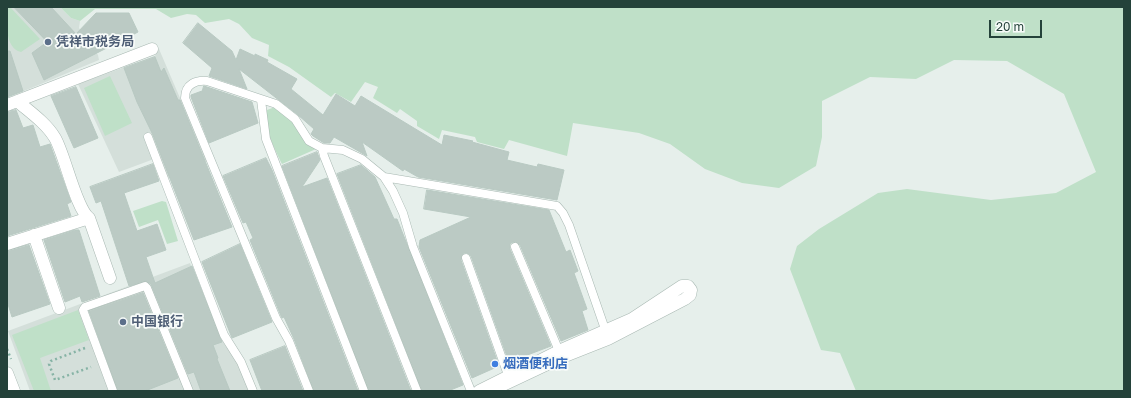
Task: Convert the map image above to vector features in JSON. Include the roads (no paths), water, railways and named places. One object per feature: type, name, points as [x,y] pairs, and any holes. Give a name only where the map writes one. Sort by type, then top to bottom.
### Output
[{"type":"street","points":[[12,103],[152,49]]},
{"type":"street","points":[[12,103],[54,136],[64,156],[79,202],[89,218],[110,278]]},
{"type":"street","points":[[7,244],[89,218]]},
{"type":"street","points":[[34,235],[59,308]]},
{"type":"street","points":[[479,391],[508,375],[559,351],[606,332],[632,319],[682,286],[688,286],[691,290],[690,295],[638,324],[490,391]]},
{"type":"street","points":[[7,373],[14,391]]},
{"type":"lane","points":[[309,391],[289,341],[276,318],[188,105],[185,94],[193,82],[198,80],[207,81],[280,107],[294,119],[309,141],[322,148],[343,150],[362,159],[384,177],[393,191],[403,213],[413,247],[471,391]]},
{"type":"lane","points":[[261,100],[266,139],[364,391]]},
{"type":"lane","points":[[148,137],[224,335],[241,362],[253,391]]},
{"type":"lane","points":[[322,148],[417,391]]},
{"type":"lane","points":[[384,177],[557,206],[563,213],[569,225],[606,332]]},
{"type":"lane","points":[[515,247],[559,351]]},
{"type":"lane","points":[[466,258],[508,375]]},
{"type":"lane","points":[[113,391],[82,313],[85,307],[145,286],[189,391]]},
{"type":"place","name":"凭祥市税务局","points":[[48,42]]},
{"type":"place","name":"中国银行","points":[[123,322]]},
{"type":"place","name":"烟酒便利店","points":[[495,364]]}]
